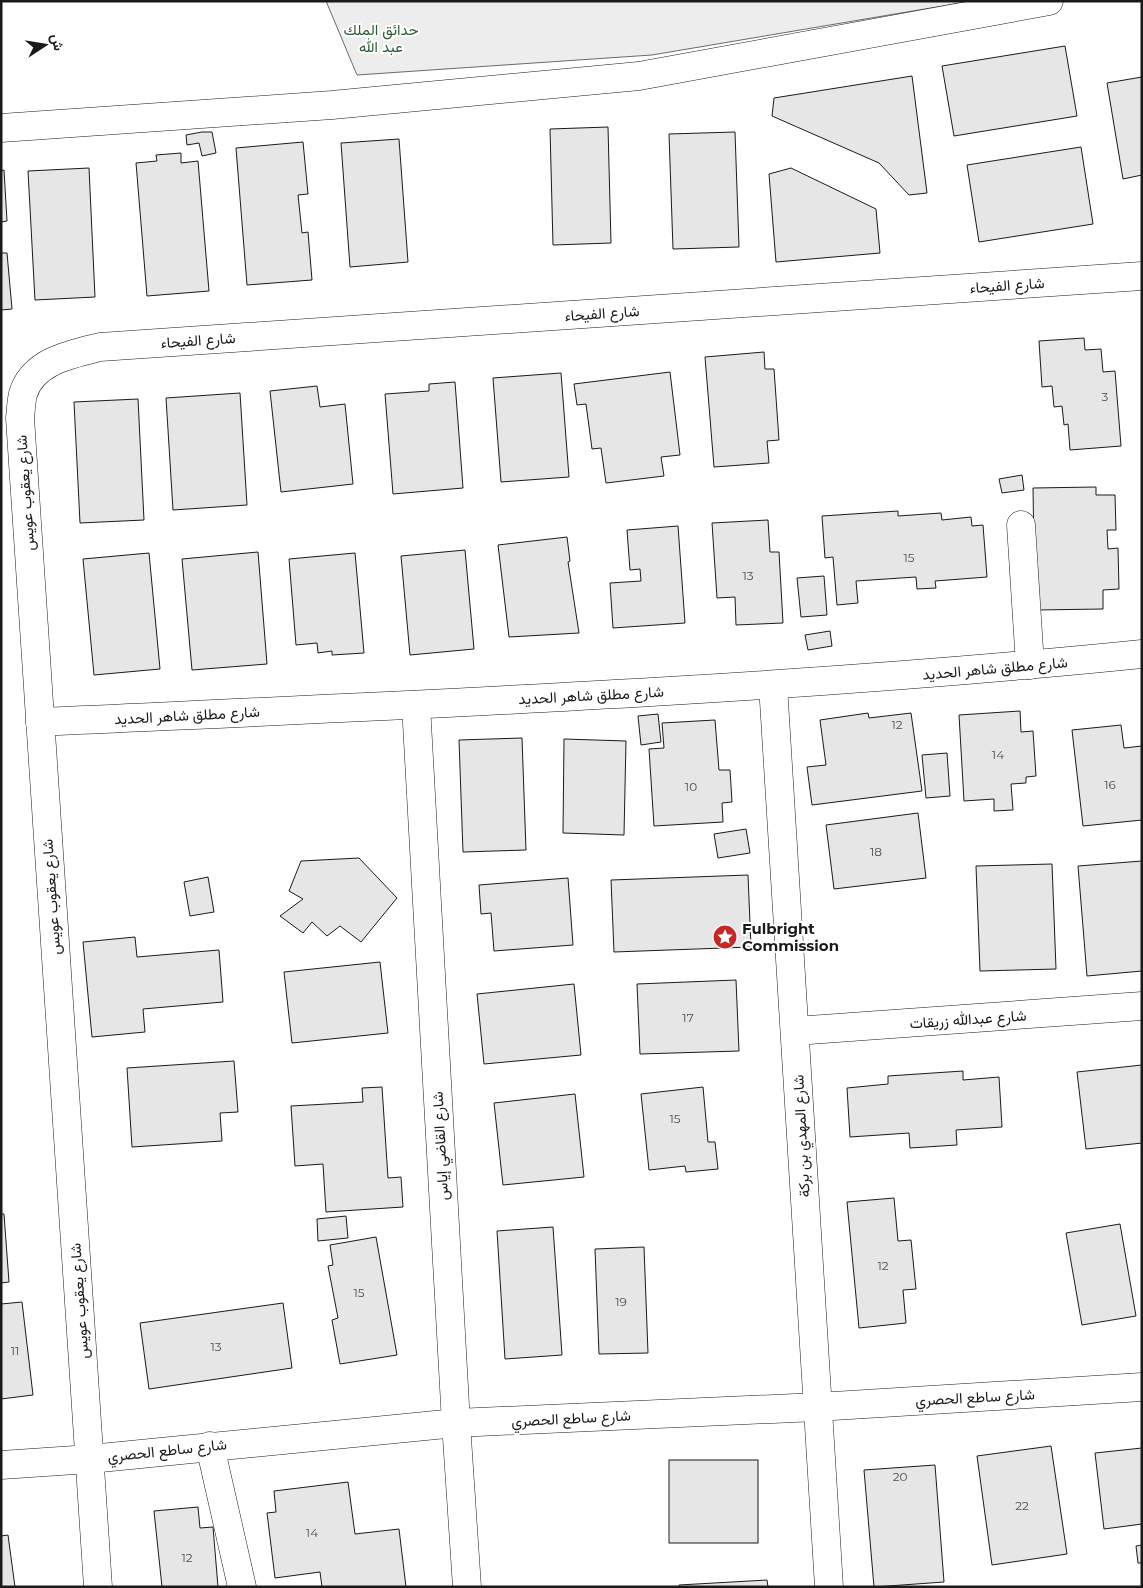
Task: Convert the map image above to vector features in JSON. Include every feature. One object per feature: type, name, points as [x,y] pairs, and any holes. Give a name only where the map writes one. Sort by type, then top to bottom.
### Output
[{"type":"street","points":[[1,128],[332,105],[639,76],[1049,1]]},
{"type":"street","name":"شارع الفيحاء","points":[[64,356],[100,347],[1142,276]]},
{"type":"street","name":"شارع يعقوب عويس","points":[[64,356],[37,370],[23,393],[20,418],[98,1587]]},
{"type":"street","points":[[1021,525],[1030,665]]},
{"type":"street","name":"شارع مطلق شاهر الحديد","points":[[40,722],[416,705],[773,685],[1030,665],[1142,654]]},
{"type":"street","name":"شارع المهدي بن بركة","points":[[773,685],[829,1587]]},
{"type":"street","name":"شارع القاضي إياس","points":[[416,705],[456,1424],[467,1587]]},
{"type":"street","name":"شارع عبدالله زريقات","points":[[795,1031],[1142,1006]]},
{"type":"street","name":"شارع ساطع الحصري","points":[[1,1465],[456,1424],[817,1407],[1142,1387]]},
{"type":"street","points":[[210,1446],[242,1587]]},
{"type":"shaded area","name":"حدائق الملك عبد الله","points":[[326,1],[972,1],[652,55],[357,75]]},
{"type":"building","points":[[1065,46],[1077,116],[954,136],[942,66]]},
{"type":"building","points":[[912,76],[927,193],[909,195],[879,163],[772,116],[774,98]]},
{"type":"building","points":[[1142,77],[1142,175],[1123,179],[1107,83]]},
{"type":"building","points":[[608,127],[611,243],[553,245],[550,129]]},
{"type":"building","points":[[212,132],[216,153],[202,156],[199,143],[187,145],[186,135]]},
{"type":"building","points":[[735,132],[739,247],[673,249],[669,134]]},
{"type":"building","points":[[399,139],[408,262],[350,267],[341,143]]},
{"type":"building","points":[[303,142],[308,194],[298,195],[302,233],[308,232],[312,280],[247,285],[236,148]]},
{"type":"building","points":[[1081,147],[1093,224],[979,242],[967,165]]},
{"type":"building","points":[[181,153],[181,163],[198,161],[209,291],[147,296],[136,163],[157,161],[156,155]]},
{"type":"building","points":[[89,168],[95,297],[35,300],[28,171]]},
{"type":"building","points":[[791,168],[876,209],[880,253],[776,262],[769,174]]},
{"type":"building","points":[[4,170],[7,221],[1,222],[1,171]]},
{"type":"building","points":[[1,253],[7,253],[12,309],[1,310]]},
{"type":"building","points":[[1084,338],[1085,350],[1101,349],[1103,372],[1115,371],[1121,446],[1070,450],[1068,424],[1064,425],[1062,406],[1054,407],[1052,386],[1042,387],[1039,341]]},
{"type":"building","points":[[764,352],[765,369],[774,369],[779,440],[767,441],[769,463],[714,467],[705,357]]},
{"type":"building","points":[[670,372],[680,455],[661,457],[664,476],[606,483],[601,448],[592,449],[586,404],[577,405],[574,384]]},
{"type":"building","points":[[561,373],[569,477],[501,482],[493,378]]},
{"type":"building","points":[[455,382],[463,488],[393,494],[385,394],[429,391],[429,384]]},
{"type":"building","points":[[317,386],[320,407],[345,404],[353,484],[281,492],[270,391]]},
{"type":"building","points":[[240,393],[247,505],[173,510],[166,398]]},
{"type":"building","points":[[138,399],[144,520],[80,523],[74,402]]},
{"type":"building","points":[[1022,475],[1024,490],[1002,493],[999,479]]},
{"type":"building","points":[[1096,487],[1096,495],[1115,495],[1116,530],[1107,530],[1108,549],[1118,548],[1119,589],[1103,590],[1103,609],[1035,610],[1033,488]]},
{"type":"building","points":[[898,511],[898,516],[941,513],[942,520],[971,517],[972,526],[983,525],[987,577],[935,581],[936,588],[917,589],[916,577],[856,581],[858,603],[837,605],[833,557],[825,558],[822,516]]},
{"type":"building","points":[[768,520],[770,552],[779,552],[783,623],[736,625],[735,597],[717,598],[712,523]]},
{"type":"building","points":[[678,526],[685,623],[613,628],[610,583],[641,581],[640,569],[630,570],[627,530]]},
{"type":"building","points":[[567,537],[570,561],[568,562],[579,633],[509,637],[498,545]]},
{"type":"building","points":[[465,550],[474,649],[410,655],[401,556]]},
{"type":"building","points":[[258,552],[267,664],[192,670],[182,559]]},
{"type":"building","points":[[149,553],[160,669],[94,675],[83,559]]},
{"type":"building","points":[[355,553],[364,653],[332,655],[332,651],[318,653],[317,643],[296,645],[289,559]]},
{"type":"building","points":[[824,576],[827,615],[801,617],[797,578]]},
{"type":"building","points":[[830,631],[832,646],[808,650],[805,635]]},
{"type":"building","points":[[1020,711],[1021,732],[1033,731],[1036,776],[1026,777],[1026,783],[1011,784],[1013,810],[994,811],[994,799],[964,801],[959,715]]},
{"type":"building","points":[[868,713],[869,718],[911,713],[922,791],[812,805],[807,767],[826,765],[820,720]]},
{"type":"building","points":[[658,714],[661,742],[641,745],[638,716]]},
{"type":"building","points":[[715,720],[719,770],[730,770],[732,802],[722,803],[723,822],[654,826],[649,749],[664,748],[662,723]]},
{"type":"building","points":[[1121,725],[1124,748],[1142,746],[1142,820],[1083,826],[1072,730]]},
{"type":"building","points":[[522,738],[526,850],[463,852],[459,740]]},
{"type":"building","points":[[564,739],[626,741],[624,835],[563,833]]},
{"type":"building","points":[[947,753],[950,796],[926,798],[922,755]]},
{"type":"building","points":[[918,813],[926,878],[834,889],[826,825]]},
{"type":"building","points":[[746,829],[750,853],[718,858],[714,834]]},
{"type":"building","points":[[359,858],[397,898],[361,942],[340,926],[327,936],[312,922],[303,933],[280,916],[303,899],[289,891],[301,861]]},
{"type":"building","points":[[1142,861],[1142,971],[1087,976],[1078,866]]},
{"type":"building","points":[[1052,864],[1056,969],[980,971],[976,866]]},
{"type":"building","points":[[748,875],[751,947],[614,952],[611,880]]},
{"type":"building","points":[[208,877],[214,912],[190,916],[184,882]]},
{"type":"building","points":[[568,878],[573,945],[494,951],[491,913],[481,914],[479,885]]},
{"type":"building","points":[[135,937],[137,957],[219,950],[223,1002],[143,1009],[145,1032],[92,1037],[83,942]]},
{"type":"building","points":[[380,962],[388,1033],[292,1043],[284,972]]},
{"type":"building","points":[[736,980],[739,1051],[640,1054],[637,984]]},
{"type":"building","points":[[574,984],[581,1055],[484,1064],[477,994]]},
{"type":"building","points":[[234,1061],[238,1112],[220,1113],[222,1141],[132,1147],[127,1068]]},
{"type":"building","points":[[1142,1065],[1142,1143],[1086,1149],[1077,1072]]},
{"type":"building","points":[[963,1071],[963,1080],[999,1077],[1002,1127],[956,1130],[957,1145],[910,1148],[909,1133],[850,1137],[847,1088],[888,1084],[888,1076]]},
{"type":"building","points":[[382,1087],[388,1178],[401,1177],[403,1207],[326,1212],[323,1164],[295,1166],[291,1106],[363,1102],[362,1088]]},
{"type":"building","points":[[703,1087],[708,1142],[715,1142],[718,1169],[686,1172],[685,1166],[649,1170],[641,1094]]},
{"type":"building","points":[[575,1094],[584,1177],[503,1185],[494,1103]]},
{"type":"building","points":[[894,1198],[898,1241],[911,1240],[916,1289],[903,1290],[906,1323],[859,1328],[847,1202]]},
{"type":"building","points":[[1,1214],[4,1214],[9,1282],[1,1283]]},
{"type":"building","points":[[346,1216],[348,1238],[318,1241],[317,1219]]},
{"type":"building","points":[[1120,1224],[1136,1316],[1082,1325],[1066,1233]]},
{"type":"building","points":[[553,1227],[562,1355],[505,1359],[497,1231]]},
{"type":"building","points":[[376,1237],[397,1355],[340,1364],[332,1320],[338,1318],[328,1266],[333,1265],[330,1245]]},
{"type":"building","points":[[644,1247],[648,1353],[599,1354],[595,1249]]},
{"type":"building","points":[[22,1302],[33,1395],[1,1399],[1,1304]]},
{"type":"building","points":[[283,1303],[292,1368],[149,1389],[140,1323]]},
{"type":"building","points":[[1051,1446],[1067,1554],[992,1565],[977,1456]]},
{"type":"building","points":[[1142,1448],[1142,1524],[1104,1529],[1095,1453]]},
{"type":"building","points":[[669,1460],[758,1460],[758,1543],[669,1543]]},
{"type":"building","points":[[935,1465],[944,1582],[874,1587],[864,1470]]},
{"type":"building","points":[[348,1482],[355,1534],[399,1529],[406,1587],[322,1587],[320,1572],[275,1578],[267,1513],[276,1512],[274,1491]]},
{"type":"building","points":[[198,1507],[200,1528],[213,1527],[218,1587],[162,1587],[154,1511]]},
{"type":"building","points":[[8,1535],[15,1587],[1,1587],[1,1536]]},
{"type":"building","points":[[1142,1545],[1142,1563],[1138,1563],[1136,1546]]},
{"type":"building","points":[[767,1580],[768,1587],[679,1587],[679,1585]]},
{"type":"place","name":"Fulbright Commission","points":[[725,937]]}]
